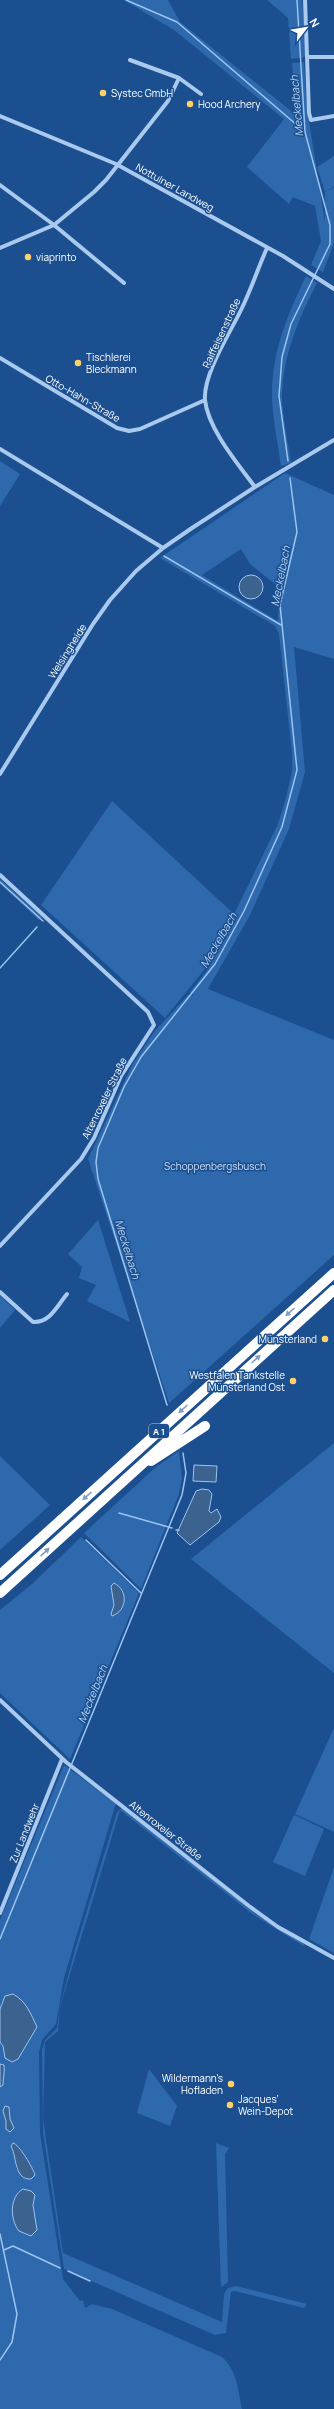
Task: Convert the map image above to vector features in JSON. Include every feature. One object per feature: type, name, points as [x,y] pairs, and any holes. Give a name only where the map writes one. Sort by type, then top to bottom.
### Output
[{"type":"highway","name":"A 1","points":[[0,1575],[334,1273]]},
{"type":"highway","name":"A 1","points":[[0,1593],[126,1477],[334,1290]]},
{"type":"highway","points":[[126,1477],[205,1426]]},
{"type":"street","points":[[305,0],[306,69],[311,120],[334,116]]},
{"type":"street","points":[[307,57],[334,56]]},
{"type":"street","points":[[130,60],[179,78],[201,94]]},
{"type":"street","points":[[0,248],[54,225],[94,192],[106,180],[116,164],[168,101],[174,92],[179,78]]},
{"type":"street","name":"Nottulner Landweg","points":[[0,116],[116,164],[320,278],[334,289]]},
{"type":"street","points":[[0,185],[54,225],[124,283]]},
{"type":"street","name":"Raiffeisenstraße","points":[[205,400],[211,369],[242,309],[267,248]]},
{"type":"street","name":"Otto-Hahn-Straße","points":[[0,358],[116,428],[129,431],[140,429],[205,400]]},
{"type":"street","points":[[205,400],[214,425],[224,443],[254,487]]},
{"type":"street","name":"Welsingheide","points":[[0,774],[110,600],[136,571],[163,548],[254,487],[334,440]]},
{"type":"street","points":[[0,449],[163,548]]},
{"type":"street","name":"Altenroxeler Straße","points":[[0,875],[148,1012],[154,1025],[121,1076],[94,1138],[81,1159],[0,1246]]},
{"type":"street","points":[[0,1292],[33,1322],[39,1322],[47,1318],[67,1294]]},
{"type":"street","name":"Altenroxeler Straße","points":[[0,1700],[74,1769],[278,1927],[334,1958]]},
{"type":"street","name":"Zur Landwehr","points":[[0,1913],[62,1759]]},
{"type":"green space","points":[[124,0],[168,0],[180,22],[296,115],[292,63],[304,62],[307,109],[325,222],[325,192],[334,187],[334,243],[323,272],[311,265],[321,241],[315,206],[293,197],[289,204],[247,167],[284,119],[174,30]]},
{"type":"green space","points":[[267,0],[302,0],[307,57],[291,59],[288,18]]},
{"type":"green space","points":[[334,156],[334,186],[325,192],[317,167]]},
{"type":"green space","points":[[306,276],[317,283],[292,339],[285,368],[282,399],[284,423],[291,463],[281,466],[274,424],[272,399],[274,366],[277,350],[287,320]]},
{"type":"green space","points":[[0,461],[20,474],[0,506]]},
{"type":"green space","name":"Schoppenbergsbusch","points":[[285,473],[334,495],[334,659],[294,647],[305,772],[289,829],[250,915],[208,989],[334,1040],[334,1255],[169,1403],[88,1159],[132,1065],[154,1032],[188,995],[194,996],[190,992],[206,972],[278,824],[292,771],[292,753],[279,634],[275,626],[160,558]],"holes":[[[241,549],[250,564],[280,588],[278,621],[202,575]]]},
{"type":"green space","points":[[112,801],[233,913],[204,970],[165,1018],[41,905]]},
{"type":"green space","points":[[0,879],[42,917],[39,920],[0,884]]},
{"type":"green space","points":[[98,1220],[130,1322],[87,1301],[96,1285],[79,1278],[82,1267],[68,1254]]},
{"type":"green space","points":[[0,1295],[15,1310],[0,1328]]},
{"type":"green space","points":[[334,1443],[334,1673],[191,1559]]},
{"type":"green space","points":[[179,1451],[182,1479],[179,1494],[141,1589],[84,1533],[156,1467]]},
{"type":"green space","points":[[0,1456],[50,1505],[0,1550]]},
{"type":"green space","points":[[81,1537],[139,1593],[70,1759],[0,1693],[0,1610],[32,1584]]},
{"type":"green space","points":[[334,1728],[334,1832],[295,1814]]},
{"type":"green space","points":[[64,1765],[116,1803],[64,1978],[56,2024],[42,2040],[39,2052],[40,2133],[63,2279],[80,2301],[83,2300],[85,2308],[92,2304],[112,2309],[222,2357],[227,2362],[234,2374],[242,2409],[0,2409],[0,2087],[3,2085],[5,2070],[0,2064],[0,2042],[3,2046],[6,2058],[2,2000],[0,2009],[0,1920]],"holes":[[[9,2107],[10,2119],[14,2128],[6,2129]],[[19,2146],[33,2170],[16,2169],[16,2156]],[[31,2191],[35,2195],[33,2205],[37,2230],[31,2236]]]},
{"type":"green space","points":[[122,1808],[255,1913],[304,1944],[305,1947],[251,1913],[120,1810],[60,2007],[58,2031],[45,2042],[43,2119],[63,2253],[222,2322],[224,2294],[228,2288],[236,2286],[307,2304],[304,2308],[235,2291],[231,2292],[226,2333],[215,2335],[64,2269],[43,2133],[42,2050],[45,2040],[57,2028],[60,2006],[75,1950],[117,1812]]},
{"type":"green space","points":[[294,1815],[324,1829],[305,1876],[273,1862]]},
{"type":"green space","points":[[334,1867],[334,1953],[309,1939]]},
{"type":"green space","points":[[149,2069],[177,2106],[170,2126],[137,2113]]},
{"type":"green space","points":[[216,2143],[229,2148],[225,2154],[228,2282],[221,2287]]},
{"type":"shaded area","points":[[251,575],[256,576],[262,582],[262,592],[256,598],[251,599],[246,598],[240,592],[239,587],[240,582],[246,576]]},
{"type":"shaded area","points":[[194,1465],[217,1466],[216,1482],[193,1481]]},
{"type":"shaded area","points":[[202,1489],[209,1490],[212,1494],[209,1511],[211,1513],[217,1509],[221,1517],[219,1522],[190,1545],[177,1533],[196,1491]]},
{"type":"shaded area","points":[[114,1583],[122,1590],[124,1600],[121,1609],[112,1616],[111,1614],[114,1605],[111,1586]]},
{"type":"shaded area","points":[[13,1994],[25,2004],[37,2027],[18,2059],[12,2062],[5,2058],[3,2046],[0,2042],[0,2009],[5,1996]]},
{"type":"shaded area","points":[[0,2064],[4,2065],[4,2070],[3,2085],[0,2087]]},
{"type":"shaded area","points":[[5,2106],[9,2107],[10,2119],[14,2128],[10,2132],[6,2129],[6,2121],[3,2111]]},
{"type":"shaded area","points":[[13,2143],[16,2144],[32,2167],[35,2175],[31,2179],[22,2176],[19,2172],[11,2146]]},
{"type":"shaded area","points":[[23,2189],[31,2191],[35,2195],[33,2205],[37,2230],[31,2236],[19,2231],[14,2221],[12,2209],[13,2203],[15,2197]]},
{"type":"waterway","points":[[126,0],[177,22],[305,132]]},
{"type":"waterway","name":"Meckelbach","points":[[288,461],[279,396],[282,357],[291,324],[330,244],[330,225],[305,132],[297,0]]},
{"type":"waterway","name":"Meckelbach","points":[[167,1405],[98,1179],[96,1162],[98,1148],[124,1087],[141,1057],[215,964],[244,911],[282,827],[297,770],[280,605],[297,532],[290,478]]},
{"type":"waterway","points":[[164,556],[281,625]]},
{"type":"waterway","points":[[0,882],[43,921]]},
{"type":"waterway","points":[[0,968],[37,927]]},
{"type":"waterway","name":"Meckelbach","points":[[0,1939],[182,1495],[186,1473],[183,1453]]},
{"type":"waterway","points":[[119,1513],[172,1528]]},
{"type":"waterway","points":[[86,1540],[141,1593]]},
{"type":"waterway","name":"Meckelbach","points":[[0,2234],[17,2314],[12,2342],[0,2360]]},
{"type":"waterway","points":[[4,2250],[13,2246],[60,2268]]},
{"type":"waterway","points":[[68,2271],[90,2281]]},
{"type":"place","name":"Systec GmbH","points":[[103,93]]},
{"type":"place","name":"Hood Archery","points":[[190,104]]},
{"type":"place","name":"viaprinto","points":[[28,257]]},
{"type":"place","name":"Tischlerei Bleckmann","points":[[78,363]]},
{"type":"place","name":"Münsterland","points":[[325,1339]]},
{"type":"place","name":"Westfalen Tankstelle Münsterland Ost","points":[[293,1381]]},
{"type":"place","name":"Wildermann's Hofladen","points":[[231,2084]]},
{"type":"place","name":"Jacques’ Wein-Depot","points":[[230,2105]]}]
